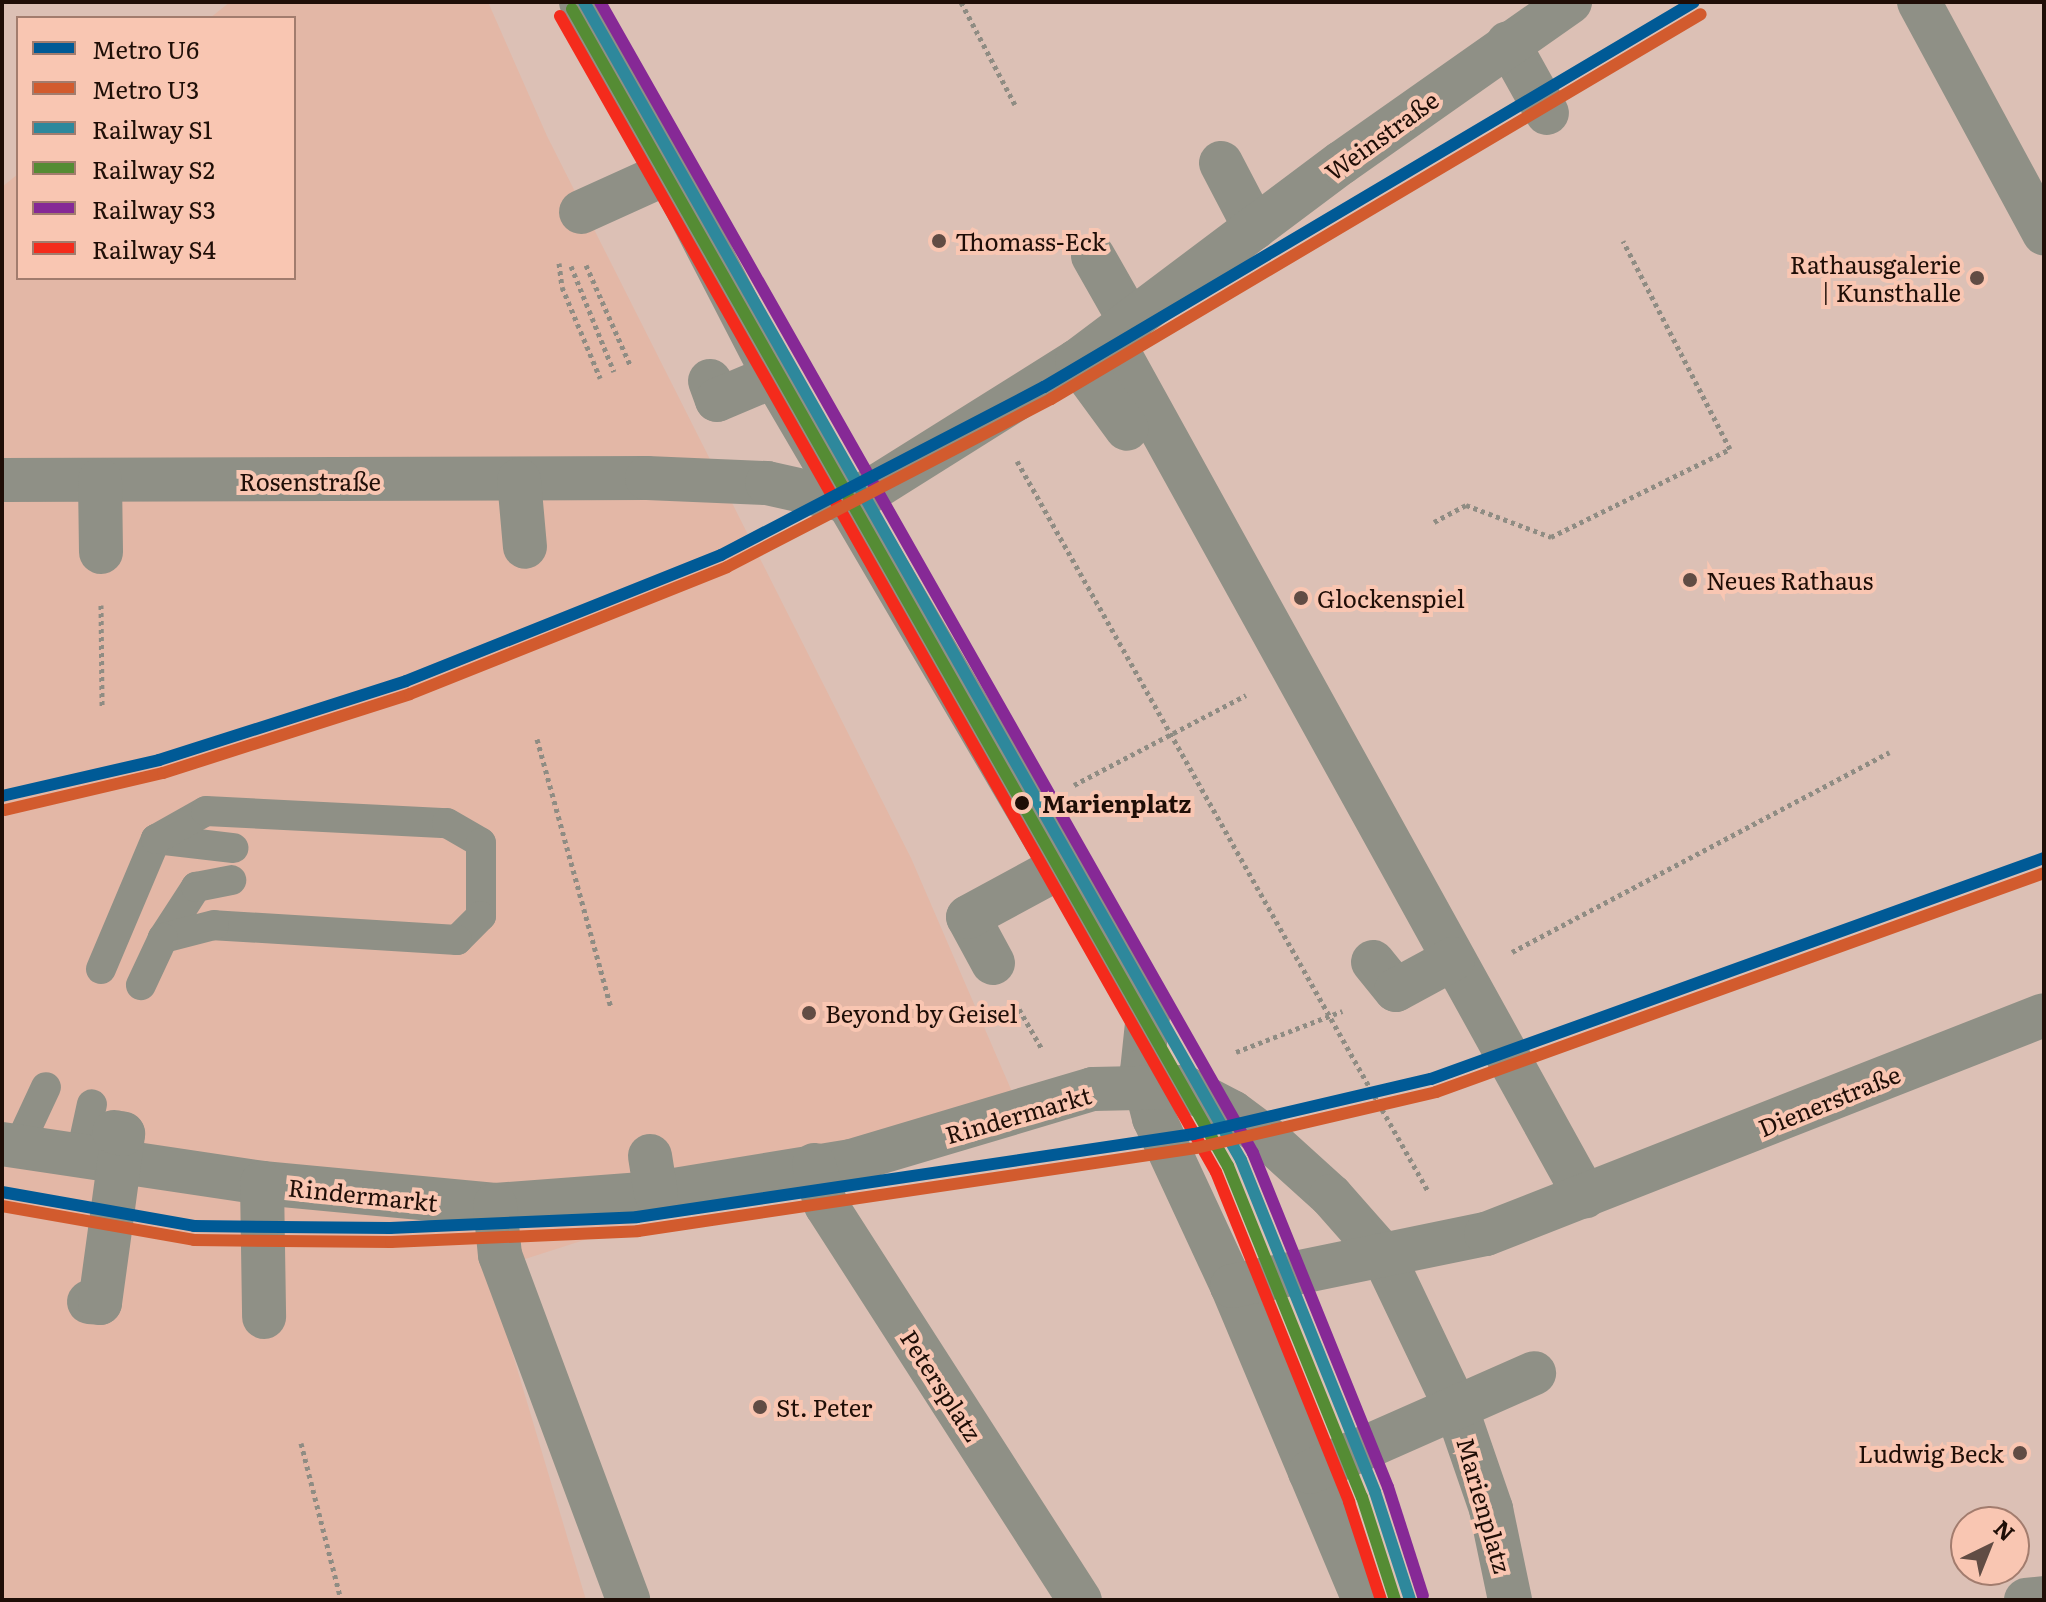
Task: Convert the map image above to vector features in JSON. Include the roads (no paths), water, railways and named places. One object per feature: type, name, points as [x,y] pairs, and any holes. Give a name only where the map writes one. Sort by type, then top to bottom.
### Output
[{"type":"street","points":[[581,2],[774,376],[852,502],[1148,1014],[1146,1087],[1154,1118],[1232,1286],[1364,1600]]},
{"type":"street","points":[[1919,2],[2044,233]]},
{"type":"street","name":"Weinstraße","points":[[1104,354],[1255,228],[1508,43],[1552,6]]},
{"type":"street","points":[[1508,43],[1547,113]]},
{"type":"street","points":[[1221,163],[1255,228]]},
{"type":"street","points":[[581,212],[669,172]]},
{"type":"street","points":[[1093,256],[1104,354],[1118,434]]},
{"type":"street","points":[[852,502],[991,415],[1104,354]]},
{"type":"street","points":[[1104,354],[1272,615],[1294,669],[1453,959],[1600,1190],[1457,1240],[1232,1286]]},
{"type":"street","points":[[710,381],[717,400],[774,376]]},
{"type":"street","name":"Rosenstraße","points":[[2,480],[767,483],[852,502]]},
{"type":"street","points":[[100,480],[101,552]]},
{"type":"street","points":[[519,480],[525,547]]},
{"type":"street","points":[[993,963],[968,917],[1064,865]]},
{"type":"street","points":[[1387,972],[1453,959]]},
{"type":"street","name":"Dienerstraße","points":[[1600,1190],[2044,1015]]},
{"type":"street","name":"Rindermarkt","points":[[10,1146],[101,1140],[262,1183],[495,1205],[653,1174],[814,1165],[923,1142],[1093,1089],[1146,1087]]},
{"type":"street","name":"Marienplatz","points":[[1146,1087],[1184,1087],[1232,1112],[1331,1196],[1383,1255],[1457,1410],[1491,1509],[1510,1600]]},
{"type":"street","points":[[89,1302],[100,1303],[101,1140]]},
{"type":"street","name":"Petersplatz","points":[[814,1165],[826,1205],[1080,1600]]},
{"type":"street","points":[[262,1183],[264,1317]]},
{"type":"street","points":[[495,1205],[500,1255],[628,1600]]},
{"type":"street","points":[[1457,1410],[1534,1373]]},
{"type":"street","name":"Marienplatz","points":[[1310,1472],[1457,1410]]},
{"type":"street","points":[[2026,1600],[2044,1598]]},
{"type":"lane","points":[[101,969],[156,839],[206,811],[447,823],[481,843],[481,916],[457,940],[214,925],[163,938]]},
{"type":"lane","points":[[156,839],[233,848]]},
{"type":"lane","points":[[141,985],[163,938],[196,887],[231,880]]},
{"type":"lane","points":[[10,1146],[46,1087]]},
{"type":"metro line","name":"U6","points":[[2,796],[159,760],[406,681],[721,555],[1044,387],[1694,2]]},
{"type":"metro line","name":"U3","points":[[5,810],[163,773],[410,694],[727,567],[1051,399],[1701,14]]},
{"type":"metro line","name":"U6","points":[[2,1192],[194,1226],[390,1228],[637,1217],[1194,1134],[1431,1079],[2044,858]]},
{"type":"metro line","name":"U3","points":[[2,1206],[194,1240],[391,1242],[638,1231],[1196,1148],[1436,1092],[2044,873]]},
{"type":"rail line","name":"S1","points":[[584,2],[1241,1160],[1375,1492],[1410,1600]]},
{"type":"rail line","name":"S3","points":[[600,2],[1253,1153],[1388,1487],[1423,1596]]},
{"type":"rail line","name":"S2","points":[[572,9],[1228,1166],[1362,1497],[1395,1600]]},
{"type":"rail line","name":"S4","points":[[560,16],[1216,1172],[1349,1502],[1381,1600]]},
{"type":"place","name":"Thomass-Eck","points":[[939,241]]},
{"type":"place","name":"Rathausgalerie | Kunsthalle","points":[[1977,278]]},
{"type":"place","name":"Neues Rathaus","points":[[1690,580]]},
{"type":"place","name":"Glockenspiel","points":[[1301,598]]},
{"type":"place","name":"Marienplatz","points":[[1022,803]]},
{"type":"place","name":"Beyond by Geisel","points":[[809,1013]]},
{"type":"place","name":"St. Peter","points":[[760,1407]]},
{"type":"place","name":"Ludwig Beck","points":[[2020,1453]]}]
